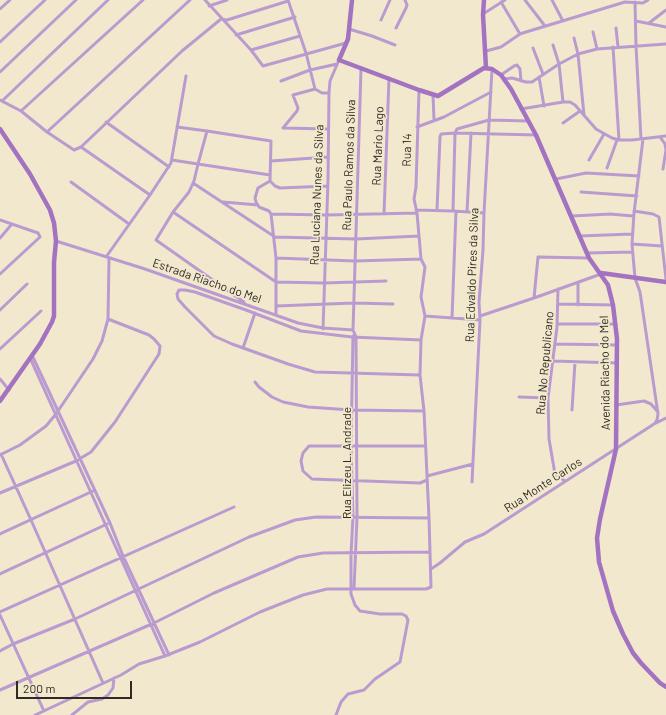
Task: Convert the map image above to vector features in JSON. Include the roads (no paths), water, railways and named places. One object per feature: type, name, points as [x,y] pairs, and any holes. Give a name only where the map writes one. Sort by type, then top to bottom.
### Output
[{"type":"street","points":[[0,9],[10,0]]},
{"type":"street","points":[[0,42],[45,0]]},
{"type":"street","points":[[0,72],[76,0]]},
{"type":"street","points":[[108,0],[1,101],[21,111],[47,132],[74,150],[81,146],[182,51],[221,19],[227,20],[288,0],[306,53],[315,89]]},
{"type":"street","points":[[21,111],[143,0]]},
{"type":"street","points":[[47,132],[190,0]]},
{"type":"street","points":[[205,0],[251,50],[263,66],[346,43]]},
{"type":"street","points":[[210,6],[227,0]]},
{"type":"street","points":[[338,62],[346,43],[352,0]]},
{"type":"street","points":[[381,20],[390,0]]},
{"type":"street","points":[[396,28],[407,5],[405,0]]},
{"type":"street","points":[[484,0],[483,15],[486,68]]},
{"type":"street","points":[[483,15],[505,0]]},
{"type":"street","points":[[525,0],[545,26]]},
{"type":"street","points":[[552,0],[563,21]]},
{"type":"street","points":[[486,51],[501,47],[520,34],[545,26],[626,2],[635,1],[643,3],[648,0]]},
{"type":"street","points":[[635,1],[636,46],[642,139],[637,196],[634,211],[632,252],[635,278],[640,292],[643,309],[658,413],[655,424]]},
{"type":"street","points":[[501,2],[520,34]]},
{"type":"street","points":[[648,24],[666,10]]},
{"type":"street","points":[[236,35],[295,17]]},
{"type":"street","points":[[636,20],[666,27]]},
{"type":"street","points":[[616,28],[618,47]]},
{"type":"street","points":[[349,29],[395,45]]},
{"type":"street","points":[[593,32],[597,49]]},
{"type":"street","points":[[251,50],[300,36]]},
{"type":"street","points":[[574,38],[578,54],[584,115]]},
{"type":"street","points":[[503,77],[529,82],[578,54],[613,47],[666,44]]},
{"type":"street","points":[[553,45],[560,64],[563,102]]},
{"type":"street","points":[[607,168],[618,140],[613,47]]},
{"type":"street","points":[[533,48],[542,74]]},
{"type":"street","points":[[280,81],[338,62],[389,78],[438,96],[478,71],[486,68],[492,69]]},
{"type":"street","name":"Rua Luciana Nunes da Silva","points":[[322,333],[328,186],[329,93],[330,81],[338,62]]},
{"type":"street","points":[[503,77],[515,65],[520,69],[521,81]]},
{"type":"street","name":"Rua Paulo Ramos da Silva","points":[[354,331],[354,282],[361,69]]},
{"type":"street","name":"Avenida Riacho do Mel","points":[[492,69],[503,77],[536,135],[588,255],[608,285],[614,305],[617,345],[616,449],[597,538],[599,562],[613,610],[623,634],[633,652],[648,672],[666,687]]},
{"type":"street","name":"Rua Edvaldo Pires da Silva","points":[[472,482],[480,320],[480,287],[492,69]]},
{"type":"street","points":[[103,683],[90,651],[0,454],[20,445],[46,426],[93,359],[102,341],[108,320],[107,257],[150,195],[172,160],[186,76]]},
{"type":"street","points":[[539,77],[544,106]]},
{"type":"street","name":"Rua Mario Lago","points":[[384,214],[389,78]]},
{"type":"street","points":[[328,129],[283,128],[298,111],[293,95],[315,89],[322,93],[329,93]]},
{"type":"street","name":"Rua 14","points":[[419,90],[416,187],[414,199],[417,212],[421,259],[425,267],[421,297],[425,316]]},
{"type":"street","points":[[417,126],[444,117],[491,92]]},
{"type":"street","points":[[433,95],[434,120]]},
{"type":"street","points":[[521,109],[563,102],[572,104],[596,129],[618,140],[666,136]]},
{"type":"street","points":[[563,123],[580,111]]},
{"type":"street","points":[[455,132],[458,129],[489,120],[528,121]]},
{"type":"street","points":[[106,122],[168,167]]},
{"type":"street","points":[[177,127],[271,141],[270,181],[274,186],[280,188],[328,186]]},
{"type":"street","points":[[0,129],[30,174],[50,210],[54,223],[56,241],[54,262],[54,316],[47,334],[0,401]]},
{"type":"street","points":[[207,131],[193,184],[156,240],[248,305]]},
{"type":"street","points":[[452,318],[455,132]]},
{"type":"street","points":[[437,210],[440,137],[442,133],[455,132],[536,135]]},
{"type":"street","points":[[467,212],[471,133]]},
{"type":"street","points":[[589,160],[604,134]]},
{"type":"street","points":[[660,137],[665,144],[666,150],[663,169]]},
{"type":"street","points":[[81,146],[150,195]]},
{"type":"street","points":[[271,161],[328,157]]},
{"type":"street","points":[[172,160],[270,175]]},
{"type":"street","points":[[556,179],[586,173],[639,176]]},
{"type":"street","points":[[258,206],[255,198],[258,188],[270,181]]},
{"type":"street","points":[[71,182],[129,224]]},
{"type":"street","points":[[193,184],[274,237],[356,239],[418,236]]},
{"type":"street","points":[[581,192],[637,196]]},
{"type":"street","points":[[221,202],[258,206],[269,211],[271,214],[276,258],[276,315]]},
{"type":"street","points":[[271,214],[356,215],[437,210],[484,213]]},
{"type":"street","points":[[634,211],[658,216],[666,279]]},
{"type":"street","points":[[174,212],[276,282],[324,283],[386,281]]},
{"type":"street","points":[[572,216],[610,214],[634,216]]},
{"type":"street","points":[[0,220],[38,233],[40,237],[0,274]]},
{"type":"street","points":[[0,238],[12,224]]},
{"type":"street","points":[[580,236],[632,234]]},
{"type":"street","name":"Estrada Riacho do Mel","points":[[56,241],[107,257],[298,323],[323,328],[354,331]]},
{"type":"street","points":[[632,244],[662,246]]},
{"type":"street","points":[[534,298],[538,257],[632,252]]},
{"type":"street","points":[[276,258],[355,261],[421,259]]},
{"type":"street","points":[[480,316],[601,274],[666,282]]},
{"type":"street","points":[[578,282],[578,305]]},
{"type":"street","points":[[0,310],[28,284]]},
{"type":"street","name":"Rua No Republicano","points":[[558,289],[558,324],[548,398],[549,439],[555,474],[566,481]]},
{"type":"street","points":[[420,375],[309,371],[243,348],[214,336],[185,307],[178,298],[177,294],[179,290],[185,290],[301,331],[354,337],[421,340]]},
{"type":"street","points":[[276,306],[354,303],[393,304]]},
{"type":"street","points":[[558,304],[614,305]]},
{"type":"street","points":[[0,348],[42,311]]},
{"type":"street","points":[[243,348],[256,314]]},
{"type":"street","points":[[36,715],[122,675],[139,664],[167,656],[200,642],[260,612],[303,595],[327,589],[429,589],[431,584],[431,569],[429,518],[424,411],[420,375],[421,340],[425,316],[480,320]]},
{"type":"street","points":[[0,493],[76,461],[91,452],[105,436],[159,354],[160,346],[154,338],[108,320]]},
{"type":"street","points":[[558,324],[616,324]]},
{"type":"street","points":[[354,331],[354,337]]},
{"type":"street","name":"Rua Elizeu L. Andrade","points":[[352,589],[355,554],[355,517],[351,445],[354,337]]},
{"type":"street","name":"Rua Elizeu L. Andrade","points":[[352,589],[351,554],[357,480],[356,373],[354,337]]},
{"type":"street","points":[[555,344],[617,345]]},
{"type":"street","points":[[31,357],[80,458],[106,525],[122,557]]},
{"type":"street","points":[[552,361],[617,363]]},
{"type":"street","points":[[572,410],[575,362]]},
{"type":"street","points":[[0,379],[9,390]]},
{"type":"street","points":[[255,382],[272,397],[283,402],[308,407],[351,410],[424,411]]},
{"type":"street","points":[[519,397],[548,398]]},
{"type":"street","points":[[616,405],[644,401],[651,404],[658,413],[665,418]]},
{"type":"street","points":[[57,412],[76,461],[110,523],[136,590],[167,656]]},
{"type":"street","name":"Rua Monte Carlos","points":[[431,569],[465,542],[484,534],[665,418]]},
{"type":"street","points":[[425,446],[309,446],[303,453],[301,462],[303,471],[312,479],[420,482],[427,480]]},
{"type":"street","points":[[427,476],[473,464]]},
{"type":"street","points":[[0,534],[93,491]]},
{"type":"street","points":[[44,711],[0,614],[234,507]]},
{"type":"street","points":[[0,651],[13,644],[75,619],[248,537],[295,520],[316,517],[429,518]]},
{"type":"street","points":[[0,574],[46,554],[110,523]]},
{"type":"street","points":[[0,690],[153,624],[214,593],[298,557],[323,553],[355,554],[430,552]]},
{"type":"street","points":[[336,715],[341,702],[348,694],[364,690],[375,679],[400,662],[408,620],[404,615],[360,611],[355,605],[352,589]]},
{"type":"street","points":[[72,715],[88,702],[102,699],[108,695],[113,688],[114,678]]}]
